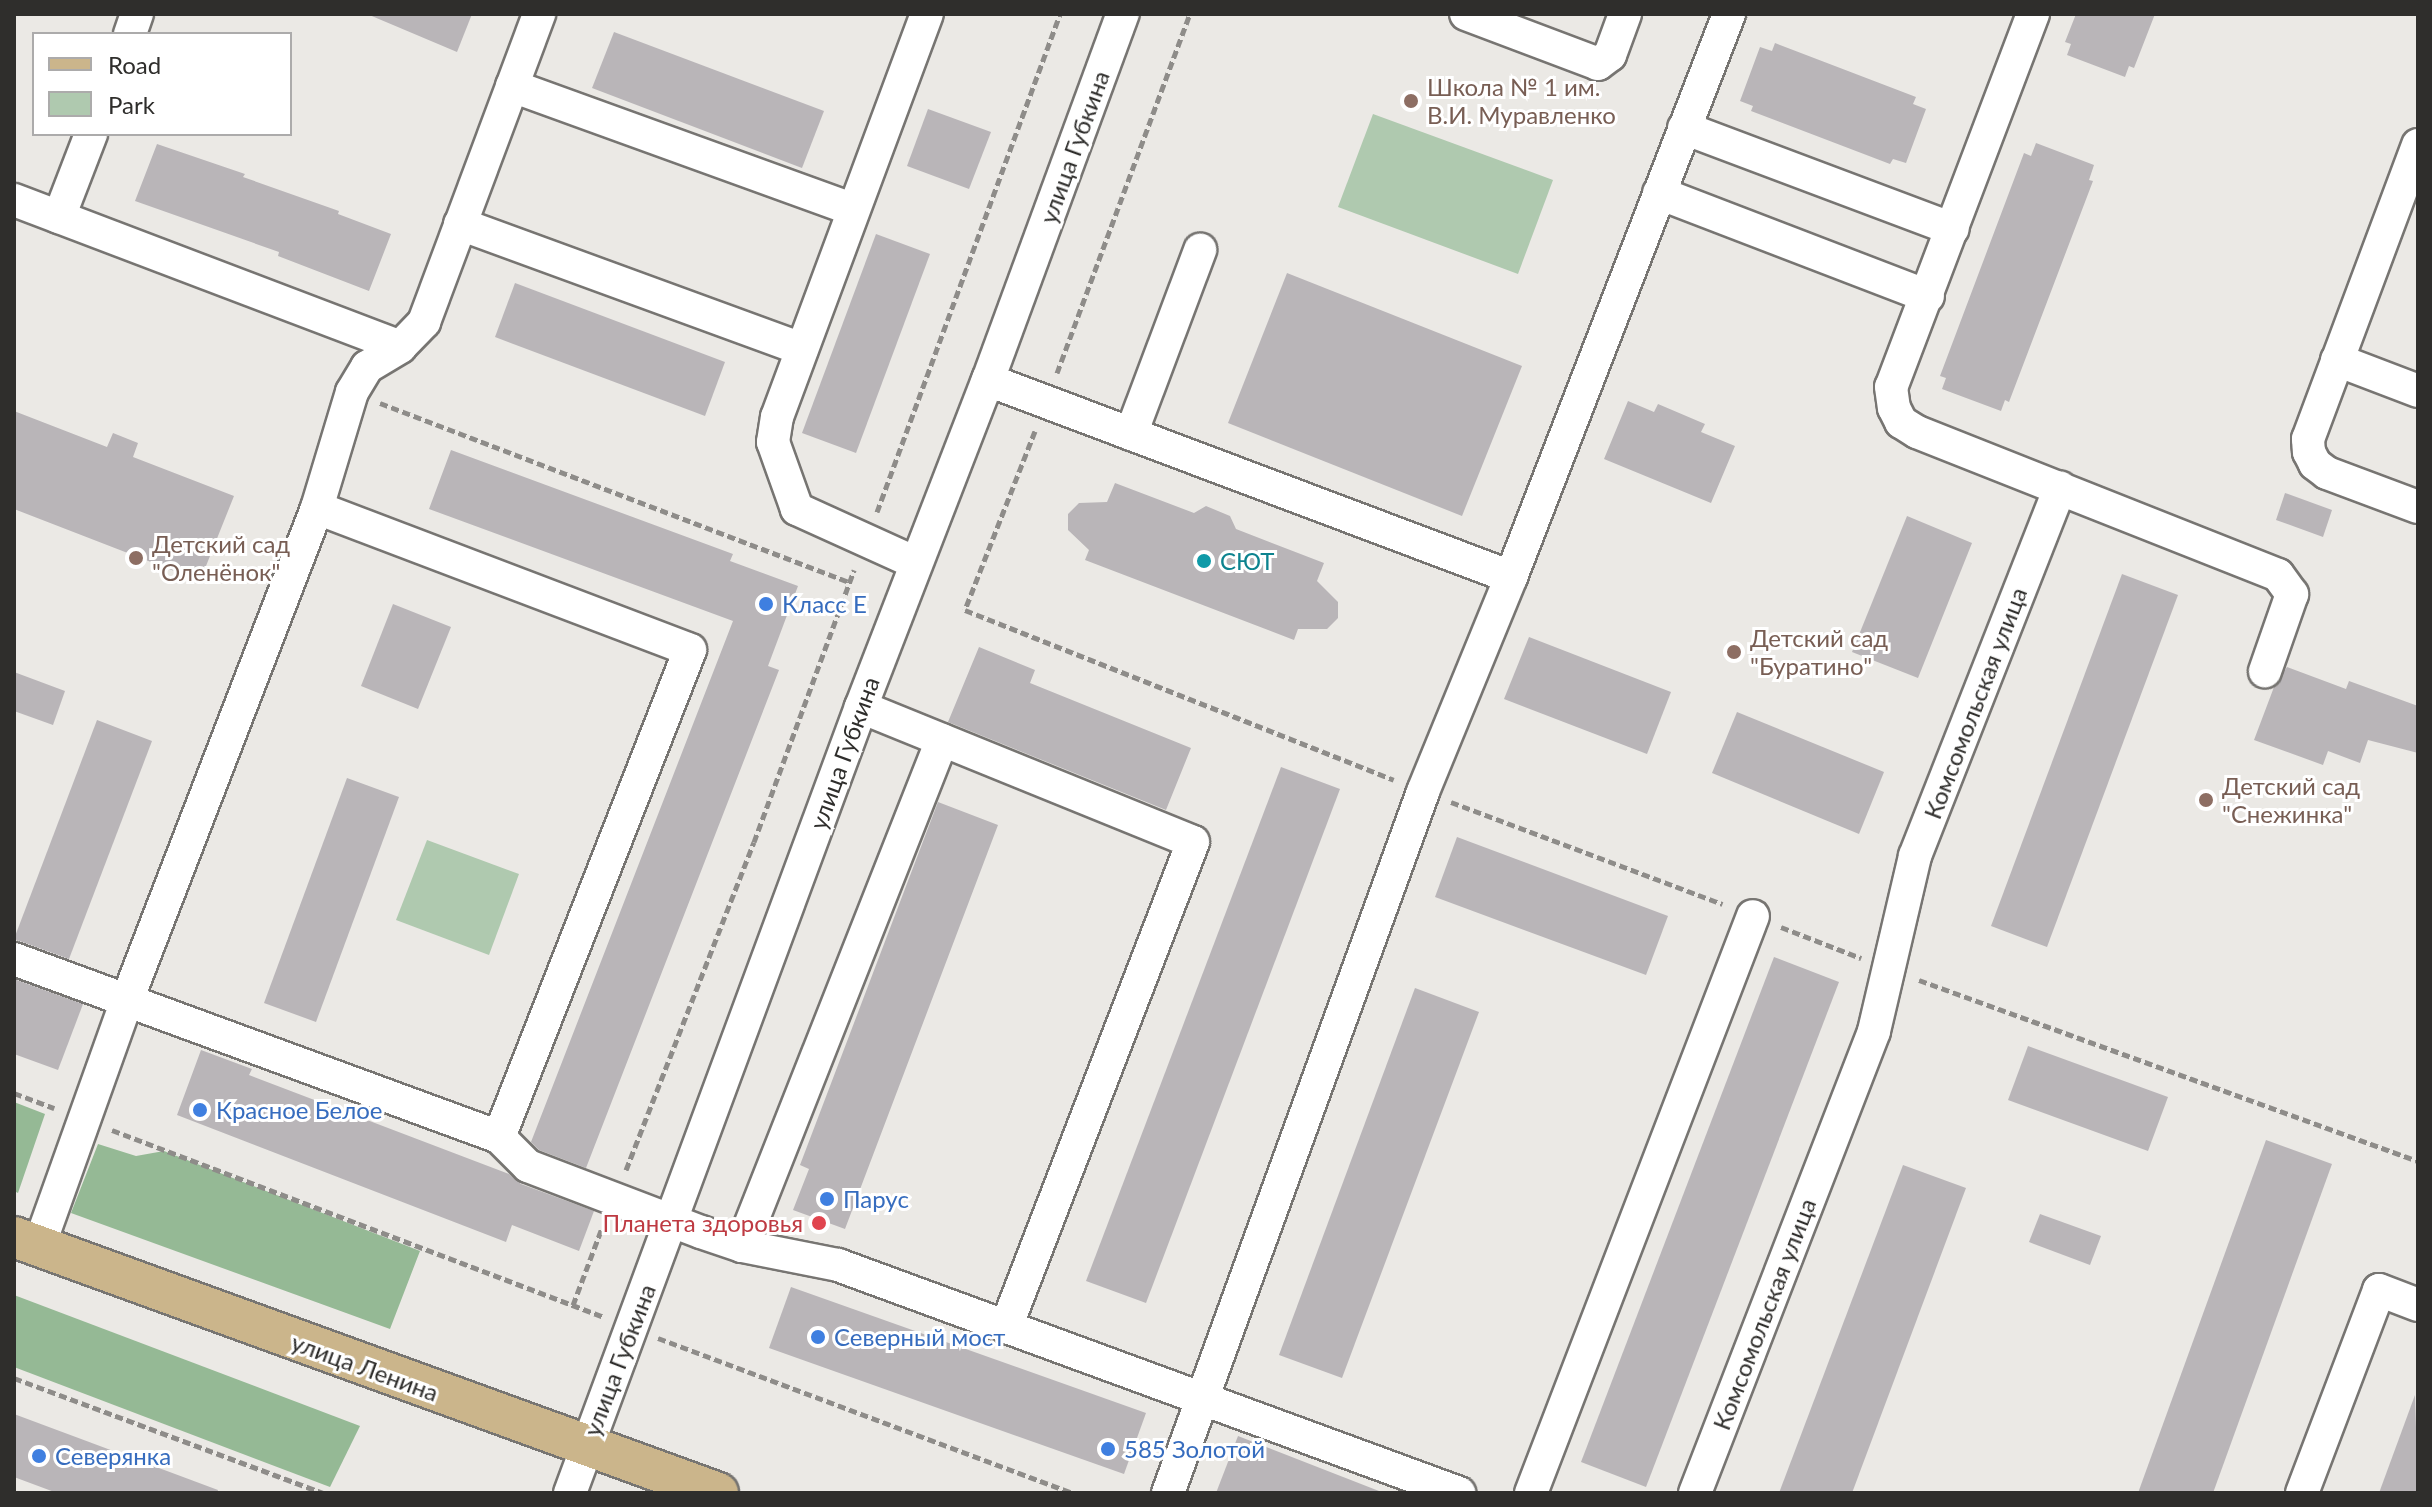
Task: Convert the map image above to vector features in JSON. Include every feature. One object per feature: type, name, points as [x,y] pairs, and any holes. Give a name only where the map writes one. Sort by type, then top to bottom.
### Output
[{"type":"main road","name":"улица Ленина","points":[[26,1242],[718,1493]]},
{"type":"street","points":[[26,1242],[85,1119],[127,1000],[317,508],[352,392],[367,367],[400,347],[424,322],[539,14]]},
{"type":"street","points":[[916,563],[807,517],[791,501],[773,442],[777,417],[927,14]]},
{"type":"street","name":"улица Губкина","points":[[570,1493],[861,707],[988,380],[1123,14]]},
{"type":"street","points":[[1466,14],[1598,64],[1610,55],[1625,14]]},
{"type":"street","points":[[1168,1493],[1423,792],[1511,577],[1729,14]]},
{"type":"street","points":[[2033,14],[1891,387],[1894,408],[1901,422],[1917,432],[2278,575],[2292,594],[2265,671]]},
{"type":"street","points":[[512,86],[852,209]]},
{"type":"street","points":[[1684,128],[1953,229]]},
{"type":"street","points":[[59,217],[90,136]]},
{"type":"street","points":[[2418,145],[2308,439],[2309,452],[2315,464],[2327,473],[2418,507]]},
{"type":"street","points":[[1659,193],[1928,296]]},
{"type":"street","points":[[14,200],[400,347]]},
{"type":"street","points":[[460,224],[802,349]]},
{"type":"street","points":[[1131,434],[1200,250]]},
{"type":"street","points":[[2337,360],[2418,391]]},
{"type":"street","points":[[988,380],[1511,577]]},
{"type":"street","name":"Комсомольская улица","points":[[1695,1493],[1874,1031],[1915,856],[2060,487]]},
{"type":"street","points":[[317,508],[690,650],[499,1137]]},
{"type":"street","points":[[861,707],[1193,842],[1006,1327]]},
{"type":"street","points":[[742,1246],[942,740]]},
{"type":"street","points":[[1531,1493],[1753,916]]},
{"type":"street","points":[[14,959],[499,1137],[528,1166],[673,1221],[742,1246],[838,1265],[1459,1493]]},
{"type":"street","points":[[2302,1493],[2379,1290],[2418,1305]]},
{"type":"path","points":[[573,1305],[754,842],[1060,14]]},
{"type":"path","points":[[1190,14],[965,610],[1423,792],[1890,970],[2418,1161]]},
{"type":"path","points":[[352,392],[849,582]]},
{"type":"path","points":[[14,1093],[1073,1493]]},
{"type":"path","points":[[14,1378],[324,1493]]},
{"type":"green space","points":[[1373,114],[1553,180],[1518,274],[1338,207]]},
{"type":"green space","points":[[427,840],[519,874],[489,955],[396,920]]},
{"type":"green space","points":[[14,1102],[45,1114],[18,1193],[14,1191]]},
{"type":"green space","points":[[98,1144],[136,1156],[164,1151],[420,1251],[390,1329],[71,1213]]},
{"type":"green space","points":[[14,1295],[360,1426],[330,1487],[14,1367]]},
{"type":"building","points":[[367,14],[472,14],[457,52]]},
{"type":"building","points":[[2076,14],[2155,14],[2134,68],[2129,66],[2125,77],[2067,55],[2071,44],[2065,42]]},
{"type":"building","points":[[614,32],[824,111],[802,168],[592,88]]},
{"type":"building","points":[[1775,43],[1916,97],[1913,104],[1926,109],[1906,163],[1893,159],[1890,164],[1751,111],[1753,106],[1740,101],[1760,47],[1772,51]]},
{"type":"building","points":[[928,109],[991,132],[969,189],[907,166]]},
{"type":"building","points":[[2036,143],[2094,165],[2089,180],[2093,181],[2009,402],[2005,400],[2001,411],[1942,389],[1946,378],[1940,376],[2024,153],[2031,156]]},
{"type":"building","points":[[157,144],[245,174],[243,177],[339,211],[338,214],[391,234],[369,291],[278,256],[279,252],[135,201]]},
{"type":"building","points":[[876,234],[930,254],[856,453],[802,433]]},
{"type":"building","points":[[1287,273],[1522,366],[1462,516],[1228,423]]},
{"type":"building","points":[[515,283],[725,362],[705,416],[495,337]]},
{"type":"building","points":[[1628,401],[1654,412],[1658,404],[1705,424],[1701,432],[1735,446],[1711,503],[1604,459]]},
{"type":"building","points":[[14,411],[107,447],[113,433],[138,443],[133,457],[234,496],[200,581],[14,509]]},
{"type":"building","points":[[451,450],[733,554],[730,561],[798,586],[768,666],[779,670],[586,1168],[539,1150],[531,1142],[733,621],[429,509]]},
{"type":"building","name":"СЮТ","points":[[1115,483],[1194,513],[1206,506],[1230,516],[1236,529],[1324,563],[1317,581],[1338,602],[1338,618],[1327,629],[1298,629],[1294,640],[1085,560],[1089,550],[1068,530],[1068,514],[1079,503],[1107,502]]},
{"type":"building","points":[[2285,493],[2332,510],[2323,537],[2276,520]]},
{"type":"building","points":[[1907,516],[1972,543],[1918,678],[1852,652]]},
{"type":"building","points":[[2122,574],[2178,595],[2047,947],[1991,926]]},
{"type":"building","points":[[393,604],[451,627],[418,709],[361,686]]},
{"type":"building","points":[[1529,637],[1671,692],[1647,754],[1504,699]]},
{"type":"building","points":[[979,647],[1035,670],[1030,683],[1191,748],[1166,810],[948,722]]},
{"type":"building","points":[[2287,667],[2346,689],[2349,681],[2418,706],[2418,753],[2368,740],[2360,763],[2328,751],[2323,765],[2254,740],[2274,687]]},
{"type":"building","points":[[14,672],[65,691],[53,725],[14,711]]},
{"type":"building","points":[[1737,712],[1884,772],[1859,834],[1712,773]]},
{"type":"building","points":[[97,720],[152,741],[69,959],[14,939]]},
{"type":"building","points":[[1281,767],[1340,789],[1146,1303],[1086,1281]]},
{"type":"building","points":[[347,778],[399,797],[316,1022],[264,1003]]},
{"type":"building","points":[[938,802],[998,825],[845,1229],[793,1210],[809,1169],[800,1165]]},
{"type":"building","points":[[1457,837],[1668,916],[1646,975],[1435,897]]},
{"type":"building","points":[[1774,957],[1839,982],[1646,1487],[1581,1462]]},
{"type":"building","points":[[14,979],[83,1004],[58,1070],[14,1054]]},
{"type":"building","points":[[1415,988],[1479,1012],[1342,1378],[1279,1355]]},
{"type":"building","points":[[2028,1046],[2168,1097],[2148,1151],[2008,1100]]},
{"type":"building","points":[[201,1050],[252,1069],[249,1075],[509,1174],[521,1184],[594,1211],[579,1251],[512,1225],[506,1242],[177,1115]]},
{"type":"building","points":[[2266,1140],[2332,1164],[2213,1493],[2138,1493]]},
{"type":"building","points":[[1903,1165],[1966,1188],[1852,1493],[1779,1493]]},
{"type":"building","points":[[2040,1214],[2101,1236],[2090,1265],[2029,1242]]},
{"type":"building","points":[[791,1287],[1146,1413],[1124,1474],[769,1348]]},
{"type":"building","points":[[2415,1395],[2418,1493],[2379,1493]]},
{"type":"building","points":[[14,1414],[218,1490],[217,1493],[57,1493],[14,1477]]},
{"type":"building","points":[[1238,1436],[1379,1491],[1379,1493],[1216,1493]]},
{"type":"place","name":"Школа № 1 им. В.И. Муравленко","points":[[1411,101]]},
{"type":"place","name":"Детский сад \"Оленёнок\"","points":[[136,558]]},
{"type":"place","name":"СЮТ","points":[[1204,561]]},
{"type":"place","name":"Класс Е","points":[[766,604]]},
{"type":"place","name":"Детский сад \"Буратино\"","points":[[1734,652]]},
{"type":"place","name":"Детский сад \"Снежинка\"","points":[[2206,800]]},
{"type":"place","name":"Красное Белое","points":[[200,1110]]},
{"type":"place","name":"Парус","points":[[827,1199]]},
{"type":"place","name":"Планета здоровья","points":[[819,1223]]},
{"type":"place","name":"Северный мост","points":[[818,1337]]},
{"type":"place","name":"585 Золотой","points":[[1108,1449]]},
{"type":"place","name":"Северянка","points":[[39,1456]]}]
